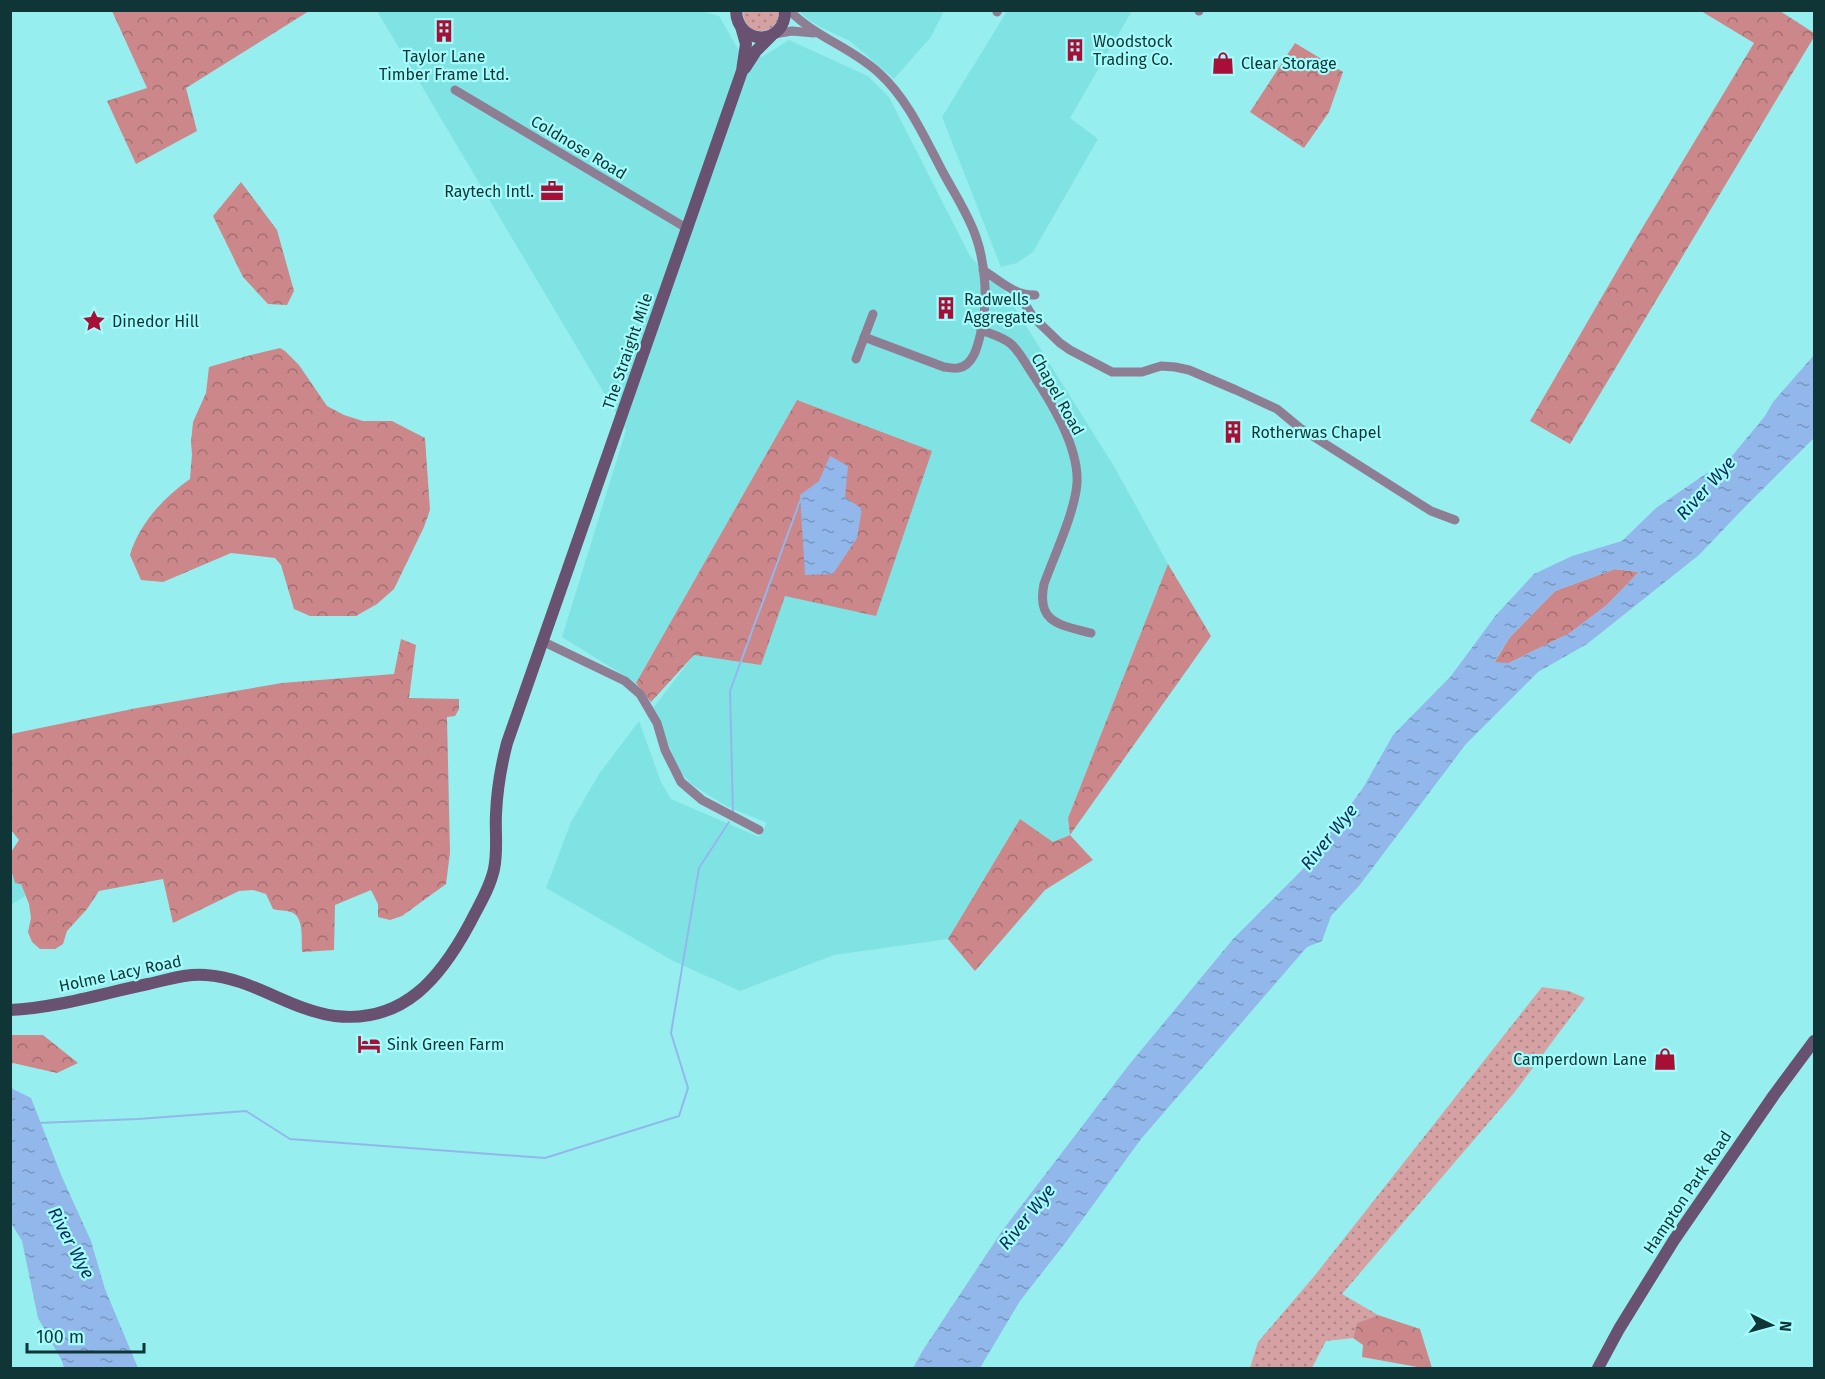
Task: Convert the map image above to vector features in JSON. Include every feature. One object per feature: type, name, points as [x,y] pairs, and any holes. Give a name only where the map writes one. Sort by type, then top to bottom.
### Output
[{"type":"main road","name":"The Straight Mile","points":[[742,71],[756,51],[781,27],[787,10]]},
{"type":"main road","points":[[734,13],[742,30],[753,37],[765,38],[773,35]]},
{"type":"main road","name":"The Straight Mile","points":[[544,642],[742,71],[746,44],[742,30]]},
{"type":"main road","name":"Holme Lacy Road","points":[[10,1010],[42,1006],[177,977],[204,974],[239,981],[296,1005],[335,1016],[375,1015],[409,1000],[424,989],[452,954],[489,884],[495,860],[498,795],[504,756],[544,642]]},
{"type":"main road","name":"Hampton Park Road","points":[[1598,1368],[1674,1240],[1775,1093],[1815,1041]]},
{"type":"street","points":[[787,10],[819,35],[861,58],[892,86],[913,117],[976,237],[983,270],[984,312],[977,347],[971,360],[958,368],[944,367],[864,337]]},
{"type":"street","points":[[773,35],[800,31],[819,35]]},
{"type":"street","name":"Coldnose Road","points":[[454,90],[687,229]]},
{"type":"street","points":[[983,270],[1018,293],[1035,295]]},
{"type":"street","points":[[1018,293],[1033,317],[1059,344],[1112,372],[1142,372],[1161,366],[1189,370],[1277,409],[1300,428],[1421,505],[1455,520]]},
{"type":"street","points":[[856,359],[873,314]]},
{"type":"street","name":"Chapel Road","points":[[981,330],[1008,342],[1016,349],[1046,396],[1071,449],[1076,466],[1077,483],[1067,520],[1044,584],[1041,598],[1042,608],[1052,619],[1091,633]]},
{"type":"street","points":[[544,642],[625,681],[640,694],[657,723],[666,750],[681,782],[702,800],[759,830]]},
{"type":"shaded area","points":[[743,10],[779,11],[773,26],[761,31],[748,26]]},
{"type":"shaded area","points":[[377,11],[703,11],[719,16],[738,49],[762,57],[789,40],[868,76],[889,97],[970,256],[1003,289],[1115,468],[1168,564],[1068,818],[1070,835],[1053,842],[1020,819],[948,939],[834,955],[740,991],[675,962],[546,888],[571,822],[599,774],[639,721],[661,782],[671,799],[759,837],[767,823],[726,806],[691,784],[679,770],[653,708],[694,655],[761,664],[784,595],[797,400],[636,683],[562,637],[626,430]]},
{"type":"shaded area","points":[[799,11],[944,11],[931,37],[894,79],[850,41],[822,28]]},
{"type":"shaded area","points":[[1007,11],[1132,11],[1070,118],[1098,139],[1033,252],[1017,263],[1001,267],[942,117]]},
{"type":"shaded area","points":[[10,862],[15,882],[21,884],[25,896],[11,905]]},
{"type":"shaded area","points":[[1542,987],[1569,991],[1585,998],[1514,1093],[1342,1294],[1378,1315],[1357,1323],[1353,1338],[1326,1341],[1312,1368],[1250,1368],[1258,1342],[1316,1274]]},
{"type":"green space","points":[[112,11],[309,11],[186,88],[197,131],[136,164],[107,101],[147,88]]},
{"type":"green space","points":[[1701,11],[1780,11],[1814,33],[1814,37],[1570,444],[1530,421],[1632,245],[1754,43]]},
{"type":"green space","points":[[1295,43],[1343,72],[1329,112],[1304,148],[1250,112]]},
{"type":"green space","points":[[241,182],[277,230],[294,291],[287,305],[268,304],[243,277],[213,216]]},
{"type":"green space","points":[[280,348],[299,365],[327,406],[363,421],[392,421],[425,438],[430,510],[424,527],[394,589],[377,604],[356,616],[310,616],[294,609],[281,565],[275,558],[231,553],[163,582],[141,580],[130,555],[146,522],[171,494],[190,479],[193,422],[206,393],[209,367]]},
{"type":"green space","points":[[797,400],[932,451],[876,616],[785,596],[761,665],[694,655],[651,702],[636,683]]},
{"type":"green space","points":[[1168,564],[1211,636],[1070,835],[1068,818]]},
{"type":"green space","points":[[1615,569],[1639,572],[1607,605],[1570,633],[1509,663],[1494,663],[1510,637],[1555,591]]},
{"type":"green space","points":[[401,639],[416,645],[409,698],[459,699],[459,709],[455,716],[447,717],[450,853],[446,884],[402,916],[390,920],[378,917],[378,904],[371,890],[335,905],[334,950],[302,952],[300,924],[295,915],[289,911],[273,909],[266,894],[253,890],[239,891],[173,923],[163,879],[99,891],[87,909],[67,931],[63,944],[55,949],[40,949],[32,942],[28,932],[31,918],[29,904],[21,884],[15,883],[11,869],[11,852],[19,840],[11,830],[11,734],[137,708],[282,683],[394,674]]},
{"type":"green space","points":[[1020,819],[1053,842],[1070,835],[1093,860],[1045,890],[975,971],[948,939]]},
{"type":"green space","points":[[11,1035],[43,1035],[78,1063],[57,1073],[11,1064]]},
{"type":"green space","points":[[1378,1315],[1420,1329],[1432,1368],[1362,1357],[1363,1345],[1353,1338],[1357,1323]]},
{"type":"water","name":"River Wye","points":[[1814,355],[1814,438],[1699,555],[1587,644],[1538,672],[1466,744],[1359,886],[1331,916],[1322,941],[1307,947],[1141,1139],[1020,1301],[980,1368],[913,1368],[1002,1231],[1128,1066],[1234,938],[1302,870],[1363,788],[1393,735],[1451,676],[1496,615],[1534,574],[1572,556],[1622,541],[1656,508],[1707,473],[1722,468],[1765,416],[1773,402]],"holes":[[[1615,569],[1639,572],[1607,605],[1570,633],[1509,663],[1494,662],[1510,637],[1555,591]]]},
{"type":"water","points":[[830,456],[848,466],[845,497],[862,509],[857,538],[833,574],[805,575],[800,495],[819,481]]},
{"type":"water","name":"River Wye","points":[[11,1088],[31,1098],[62,1177],[91,1241],[105,1289],[138,1368],[64,1368],[38,1318],[22,1241],[11,1223]]},
{"type":"waterway","points":[[733,813],[730,691],[800,501]]},
{"type":"waterway","points":[[38,1123],[246,1111],[290,1139],[545,1158],[679,1116],[688,1088],[671,1033],[699,868],[729,822]]},
{"type":"place","name":"Taylor Lane Timber Frame Ltd.","points":[[444,31]]},
{"type":"place","name":"Woodstock Trading Co.","points":[[1075,50]]},
{"type":"place","name":"Clear Storage","points":[[1223,63]]},
{"type":"place","name":"Raytech Intl.","points":[[552,191]]},
{"type":"place","name":"Radwells Aggregates","points":[[946,308]]},
{"type":"place","name":"Dinedor Hill","points":[[94,321]]},
{"type":"place","name":"Rotherwas Chapel","points":[[1233,432]]},
{"type":"place","name":"Sink Green Farm","points":[[369,1044]]},
{"type":"place","name":"Camperdown Lane","points":[[1665,1059]]}]
